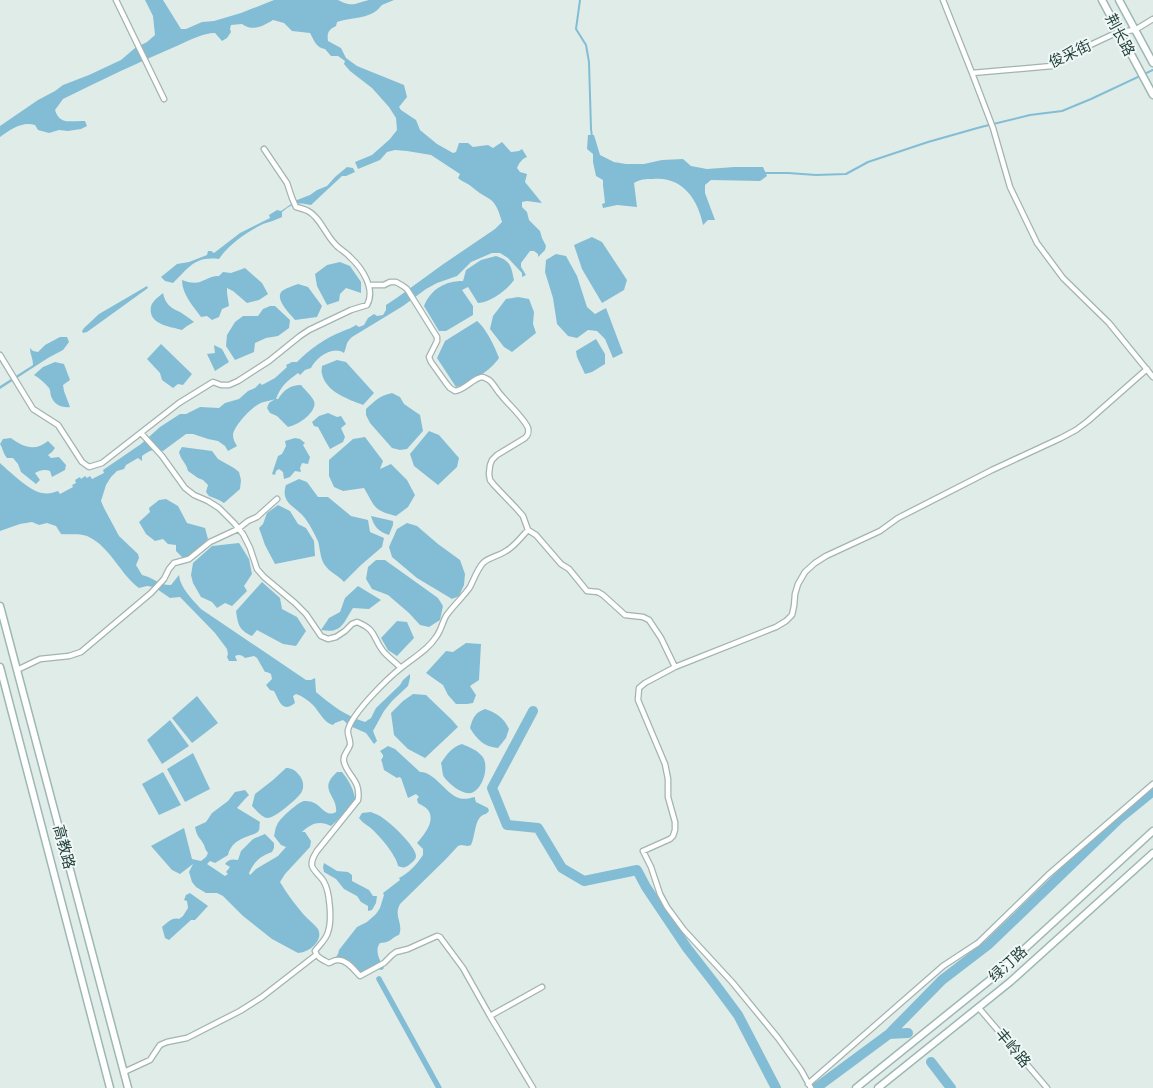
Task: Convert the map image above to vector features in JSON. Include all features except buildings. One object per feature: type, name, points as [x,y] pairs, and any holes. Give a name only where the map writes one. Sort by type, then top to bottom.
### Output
[{"type":"main road","name":"荆长路","points":[[1102,0],[1153,95]]},
{"type":"main road","name":"荆长路","points":[[1119,0],[1152,61]]},
{"type":"main road","name":"高教路","points":[[0,606],[128,1088]]},
{"type":"main road","name":"高教路","points":[[0,667],[110,1088]]},
{"type":"main road","name":"绿汀路","points":[[856,1088],[996,976],[1153,832]]},
{"type":"main road","name":"绿汀路","points":[[878,1088],[1010,982],[1153,853]]},
{"type":"street","points":[[116,0],[164,99]]},
{"type":"street","points":[[942,0],[991,121],[1010,187],[1038,243],[1063,278],[1109,322],[1153,378]]},
{"type":"street","points":[[1135,30],[1153,19]]},
{"type":"street","name":"俊采街","points":[[972,73],[1052,66],[1118,32],[1135,30]]},
{"type":"street","points":[[0,355],[33,409],[58,425],[82,462],[89,467],[102,463],[179,403],[213,382],[229,385],[238,381],[269,361],[309,330],[351,310],[367,305],[370,285],[365,275],[352,258],[336,246],[318,220],[309,211],[296,206],[287,183],[264,149]]},
{"type":"street","points":[[370,285],[396,282],[407,289],[437,337],[429,357],[450,388],[455,392],[460,391],[484,377],[493,384],[529,430],[528,435],[492,460],[489,474],[490,480],[523,516],[528,530],[536,535],[561,564],[569,569],[587,591],[598,592],[603,595],[625,615],[643,617],[650,620],[675,667]]},
{"type":"street","points":[[1147,369],[1076,430],[992,470],[898,518],[880,531],[826,556],[805,572],[798,584],[792,615],[786,621],[776,627],[675,667],[639,688],[638,700],[665,764],[668,779],[668,797],[675,822],[675,830],[670,839],[643,851],[652,867],[660,894],[667,907],[684,930],[732,982],[778,1038],[810,1086],[943,966],[978,943],[1048,875],[1153,784]]},
{"type":"street","points":[[141,433],[162,456],[185,488],[219,508],[243,534],[257,569],[306,614],[321,636],[328,638],[336,636],[357,622],[374,633],[383,651],[401,668]]},
{"type":"street","points":[[17,670],[40,659],[69,656],[81,652],[151,593],[164,579],[169,568],[174,563],[189,559],[210,542],[238,529],[277,499]]},
{"type":"street","points":[[316,955],[316,948],[328,934],[330,915],[326,885],[313,867],[313,858],[358,800],[359,795],[355,780],[343,759],[344,753],[350,746],[349,728],[360,710],[401,668],[428,647],[437,636],[446,617],[483,564],[488,559],[506,552],[528,530]]},
{"type":"street","points":[[316,955],[329,963],[336,960],[345,962],[360,976],[384,963],[396,952],[408,949],[433,937],[440,937],[463,968],[533,1088]]},
{"type":"street","points":[[124,1072],[150,1060],[160,1045],[187,1038],[240,1011],[316,955]]},
{"type":"street","points":[[490,1016],[542,987]]},
{"type":"street","name":"丰岭路","points":[[978,1007],[1047,1088]]},
{"type":"water","points":[[145,0],[163,0],[181,29],[186,29],[202,22],[214,21],[241,13],[274,0],[338,0],[351,4],[369,0],[394,0],[382,5],[368,15],[337,22],[336,26],[329,32],[328,41],[341,48],[346,58],[357,66],[404,85],[407,97],[399,107],[401,110],[416,120],[420,130],[437,144],[453,153],[456,152],[459,143],[468,143],[473,147],[488,145],[493,148],[502,142],[511,152],[522,149],[527,157],[521,161],[517,168],[520,172],[527,174],[525,182],[542,203],[522,202],[522,207],[527,212],[529,220],[540,231],[546,246],[545,250],[538,257],[538,254],[534,251],[530,251],[521,263],[521,267],[526,275],[522,277],[522,273],[508,258],[500,253],[492,253],[471,262],[457,276],[426,289],[403,306],[352,337],[347,343],[344,353],[334,351],[325,354],[311,368],[305,370],[300,375],[298,373],[287,382],[276,399],[288,389],[301,385],[314,401],[313,410],[306,418],[288,427],[277,416],[270,413],[267,408],[269,403],[275,399],[261,403],[248,413],[236,427],[233,435],[237,446],[228,451],[218,441],[186,434],[163,451],[149,451],[142,456],[142,461],[138,458],[126,465],[124,469],[117,471],[106,485],[101,501],[119,536],[138,554],[139,558],[136,565],[142,575],[171,585],[179,575],[184,589],[201,609],[306,680],[315,678],[316,692],[345,713],[365,722],[371,718],[376,708],[410,674],[408,686],[384,711],[373,731],[377,741],[374,744],[366,733],[350,726],[343,720],[333,725],[330,724],[311,703],[296,694],[293,696],[295,703],[291,706],[284,706],[279,702],[274,691],[270,690],[266,685],[272,679],[271,674],[265,672],[257,658],[254,656],[245,658],[238,655],[235,656],[237,661],[229,661],[227,649],[215,633],[180,597],[170,598],[154,587],[139,588],[126,576],[109,554],[89,537],[61,534],[56,526],[47,523],[39,525],[32,522],[20,524],[0,531],[0,463],[26,485],[42,493],[58,491],[60,494],[73,487],[72,485],[76,483],[75,480],[80,477],[81,479],[85,476],[87,478],[90,476],[92,479],[104,473],[103,470],[180,414],[186,414],[200,407],[219,408],[225,403],[239,399],[260,383],[262,385],[275,378],[287,367],[286,365],[297,362],[329,338],[356,325],[359,327],[364,325],[368,318],[374,314],[377,316],[383,315],[386,305],[495,229],[502,222],[497,208],[491,200],[458,178],[460,174],[431,155],[395,150],[387,152],[380,160],[358,169],[355,162],[372,155],[397,130],[396,118],[372,88],[350,71],[344,64],[345,61],[338,56],[331,56],[325,49],[319,47],[310,33],[292,31],[284,23],[273,20],[254,28],[242,24],[231,25],[231,32],[222,41],[215,33],[197,37],[63,99],[55,110],[57,115],[67,121],[85,121],[87,126],[81,129],[59,130],[49,133],[38,130],[35,125],[25,124],[0,137],[0,126],[38,100],[63,85],[121,60],[155,35],[153,16]]},
{"type":"water","points":[[588,135],[594,135],[600,155],[614,162],[644,164],[662,160],[683,159],[691,166],[707,169],[763,167],[767,176],[760,181],[711,180],[705,185],[705,193],[715,220],[708,220],[703,225],[697,206],[687,191],[672,181],[663,179],[643,180],[634,183],[637,207],[617,205],[603,208],[602,204],[605,203],[603,180],[596,176],[593,154],[587,149]]},
{"type":"water","points":[[347,167],[353,168],[355,172],[342,176],[311,205],[295,204],[289,207],[282,212],[282,217],[263,224],[239,239],[219,259],[198,261],[173,283],[165,281],[161,277],[177,264],[189,262],[207,255],[208,251],[214,253],[240,233],[270,218],[269,215],[277,210],[281,211],[297,200],[327,186]]},
{"type":"water","points":[[592,237],[602,242],[627,280],[624,290],[602,303],[582,269],[574,245]]},
{"type":"water","points":[[556,254],[566,256],[577,276],[587,307],[595,314],[606,308],[623,353],[613,358],[605,339],[597,331],[588,330],[577,338],[568,336],[557,324],[553,298],[545,272],[546,260]]},
{"type":"water","points":[[496,256],[505,260],[510,265],[514,280],[498,295],[478,303],[468,287],[462,290],[473,306],[473,315],[446,331],[439,331],[424,306],[427,300],[439,287],[456,281],[463,281],[466,270],[481,260]]},
{"type":"water","points":[[340,262],[350,266],[361,282],[361,293],[346,288],[340,294],[339,301],[327,305],[317,286],[315,274],[327,265]]},
{"type":"water","points":[[245,268],[262,283],[268,294],[259,300],[247,303],[227,288],[229,306],[222,309],[219,317],[212,320],[207,316],[201,317],[186,295],[182,280],[194,283],[219,276],[223,272],[231,273]]},
{"type":"water","points":[[298,284],[308,287],[322,306],[317,317],[295,320],[281,302],[280,294],[282,291]]},
{"type":"water","points":[[147,286],[148,288],[83,333],[84,328],[99,314]]},
{"type":"water","points":[[163,293],[169,305],[194,322],[182,330],[164,325],[155,320],[152,317],[151,306]]},
{"type":"water","points":[[518,297],[529,299],[534,312],[533,324],[536,333],[512,352],[504,347],[490,329],[493,316],[506,299]]},
{"type":"water","points":[[275,306],[290,320],[289,328],[278,336],[266,338],[255,343],[254,352],[235,360],[226,346],[227,335],[235,322],[243,316],[258,316],[263,309]]},
{"type":"water","points":[[477,321],[493,343],[499,358],[480,376],[456,387],[437,358],[445,341]]},
{"type":"water","points":[[60,337],[67,337],[69,342],[63,350],[0,389],[0,386],[33,365],[30,348],[38,352],[45,345]]},
{"type":"water","points":[[596,339],[605,354],[605,364],[585,374],[576,351]]},
{"type":"water","points":[[161,344],[192,374],[183,385],[178,384],[173,388],[162,380],[160,373],[147,359]]},
{"type":"water","points":[[214,345],[222,349],[229,362],[215,371],[207,354],[215,353]]},
{"type":"water","points":[[337,360],[346,362],[374,393],[363,405],[338,394],[324,380],[322,366]]},
{"type":"water","points":[[55,362],[64,364],[70,380],[63,385],[70,407],[56,404],[52,399],[49,388],[34,375],[43,367]]},
{"type":"water","points":[[392,393],[400,397],[404,404],[420,415],[423,431],[407,449],[392,448],[370,423],[366,415],[366,409],[375,401]]},
{"type":"water","points":[[328,413],[337,417],[341,416],[346,424],[341,428],[345,437],[343,442],[330,449],[318,427],[314,426],[312,422],[319,416]]},
{"type":"water","points":[[429,431],[439,435],[459,458],[457,467],[438,485],[414,466],[410,454]]},
{"type":"water","points":[[365,437],[383,461],[380,469],[391,464],[407,480],[415,495],[408,507],[396,516],[379,510],[370,500],[364,488],[343,491],[334,487],[329,476],[329,460],[353,439]]},
{"type":"water","points":[[11,438],[29,447],[38,446],[48,441],[55,448],[48,455],[51,458],[59,457],[66,465],[65,470],[52,477],[50,471],[37,472],[35,473],[40,480],[36,484],[21,472],[13,458],[7,458],[0,444],[3,439]]},
{"type":"water","points":[[295,438],[305,443],[303,445],[310,457],[308,464],[302,463],[301,472],[295,471],[290,477],[284,479],[283,472],[279,469],[275,475],[272,474],[278,456],[282,454],[286,446],[285,441]]},
{"type":"water","points":[[182,447],[212,451],[218,459],[239,472],[241,480],[240,489],[224,503],[209,496],[206,492],[208,485],[188,471],[179,452]]},
{"type":"water","points":[[299,479],[307,482],[318,497],[328,497],[351,516],[368,520],[370,532],[384,538],[382,547],[344,582],[324,564],[318,541],[310,525],[289,504],[285,496],[286,485]]},
{"type":"water","points":[[166,499],[178,506],[187,523],[205,528],[208,539],[196,552],[184,559],[176,551],[176,545],[168,544],[163,539],[155,541],[146,534],[139,522],[150,512],[149,508],[159,500]]},
{"type":"water","points":[[278,505],[290,511],[298,524],[306,528],[314,541],[315,556],[275,564],[259,528],[263,524],[267,513]]},
{"type":"water","points":[[371,516],[393,521],[389,535],[377,529]]},
{"type":"water","points":[[407,523],[417,526],[460,560],[465,574],[464,585],[459,596],[452,599],[417,578],[392,557],[389,547],[397,529]]},
{"type":"water","points":[[239,543],[249,559],[252,574],[244,586],[247,591],[232,606],[225,603],[217,608],[212,602],[201,597],[193,583],[191,575],[193,563],[212,546]]},
{"type":"water","points":[[376,560],[385,560],[438,598],[443,606],[440,620],[429,627],[420,625],[388,595],[372,589],[366,579],[368,567]]},
{"type":"water","points":[[262,582],[280,598],[282,609],[297,617],[306,631],[296,646],[283,644],[257,630],[252,636],[244,632],[240,626],[236,611]]},
{"type":"water","points":[[358,586],[381,600],[369,609],[353,608],[338,629],[321,630],[329,618],[340,612],[345,598]]},
{"type":"water","points":[[397,621],[407,622],[414,638],[397,656],[388,650],[381,638]]},
{"type":"water","points":[[466,643],[481,644],[479,680],[470,686],[476,695],[473,703],[456,704],[448,695],[443,685],[426,673],[446,651],[453,652]]},
{"type":"water","points":[[413,694],[426,695],[458,727],[425,758],[408,749],[394,735],[391,713]]},
{"type":"water","points":[[197,696],[218,723],[192,743],[172,718]]},
{"type":"water","points":[[485,709],[500,716],[509,729],[506,738],[498,748],[482,742],[470,728],[475,716]]},
{"type":"water","points":[[170,720],[189,746],[162,764],[147,740]]},
{"type":"water","points":[[462,744],[480,754],[485,765],[482,782],[471,793],[463,792],[447,781],[441,763],[450,751]]},
{"type":"water","points":[[388,746],[395,749],[420,772],[430,775],[454,796],[463,799],[475,797],[476,802],[488,808],[489,811],[479,818],[471,845],[458,846],[400,904],[398,909],[399,935],[387,942],[380,943],[378,946],[378,955],[384,968],[382,970],[369,969],[361,973],[345,960],[339,962],[336,957],[339,950],[357,927],[367,922],[376,914],[380,908],[383,893],[400,880],[399,878],[409,871],[421,858],[423,849],[417,843],[428,828],[431,819],[428,810],[418,803],[417,799],[419,797],[416,794],[408,798],[401,778],[397,778],[384,770],[381,760],[383,755],[380,751]]},
{"type":"water","points":[[193,753],[210,789],[185,802],[167,769]]},
{"type":"water","points":[[286,768],[290,768],[300,777],[303,783],[302,791],[295,800],[280,812],[267,818],[252,806],[255,794]]},
{"type":"water","points":[[163,772],[181,805],[159,815],[142,784]]},
{"type":"water","points":[[337,772],[342,772],[347,779],[353,790],[356,803],[331,826],[316,823],[302,832],[305,832],[311,841],[310,847],[280,882],[304,915],[318,929],[319,937],[317,941],[307,951],[298,953],[272,939],[243,916],[223,896],[217,893],[206,893],[196,887],[192,882],[189,872],[193,864],[180,874],[172,870],[151,846],[184,828],[192,859],[201,861],[208,853],[195,827],[206,822],[212,813],[228,801],[235,792],[245,790],[249,795],[237,808],[260,822],[259,830],[239,840],[231,848],[228,855],[215,863],[210,861],[207,864],[225,876],[228,874],[226,872],[230,867],[225,864],[226,862],[238,860],[241,851],[253,839],[265,834],[274,843],[274,848],[272,852],[255,862],[249,873],[250,875],[256,869],[278,856],[286,847],[281,845],[274,836],[275,829],[289,811],[297,805],[304,801],[310,801],[326,812],[336,812],[336,806],[328,788],[331,778]]},
{"type":"water","points":[[371,812],[388,822],[411,846],[416,856],[415,860],[409,865],[406,867],[398,866],[386,844],[359,818],[362,813]]},
{"type":"water","points":[[324,863],[337,871],[348,872],[352,875],[352,881],[369,890],[373,896],[377,896],[372,910],[368,911],[368,906],[361,902],[357,896],[344,889],[336,879],[324,872]]},
{"type":"water","points":[[190,893],[208,906],[195,920],[191,920],[169,940],[165,938],[162,927],[168,922],[183,916],[188,908],[187,901],[184,900],[186,895]]},
{"type":"waterway","points":[[580,0],[576,29],[586,45],[589,62],[592,137]]},
{"type":"waterway","points":[[764,173],[846,174],[868,162],[928,142],[1030,115],[1062,111],[1153,70]]},
{"type":"waterway","points":[[533,711],[492,788],[507,825],[538,828],[562,868],[584,881],[637,870],[646,887],[687,948],[738,1015],[776,1088]]},
{"type":"waterway","points":[[889,1034],[942,980],[989,944],[1121,817],[1153,791]]},
{"type":"waterway","points":[[379,979],[439,1088]]},
{"type":"waterway","points":[[816,1088],[889,1034],[908,1033]]},
{"type":"waterway","points":[[931,1062],[951,1088]]}]
